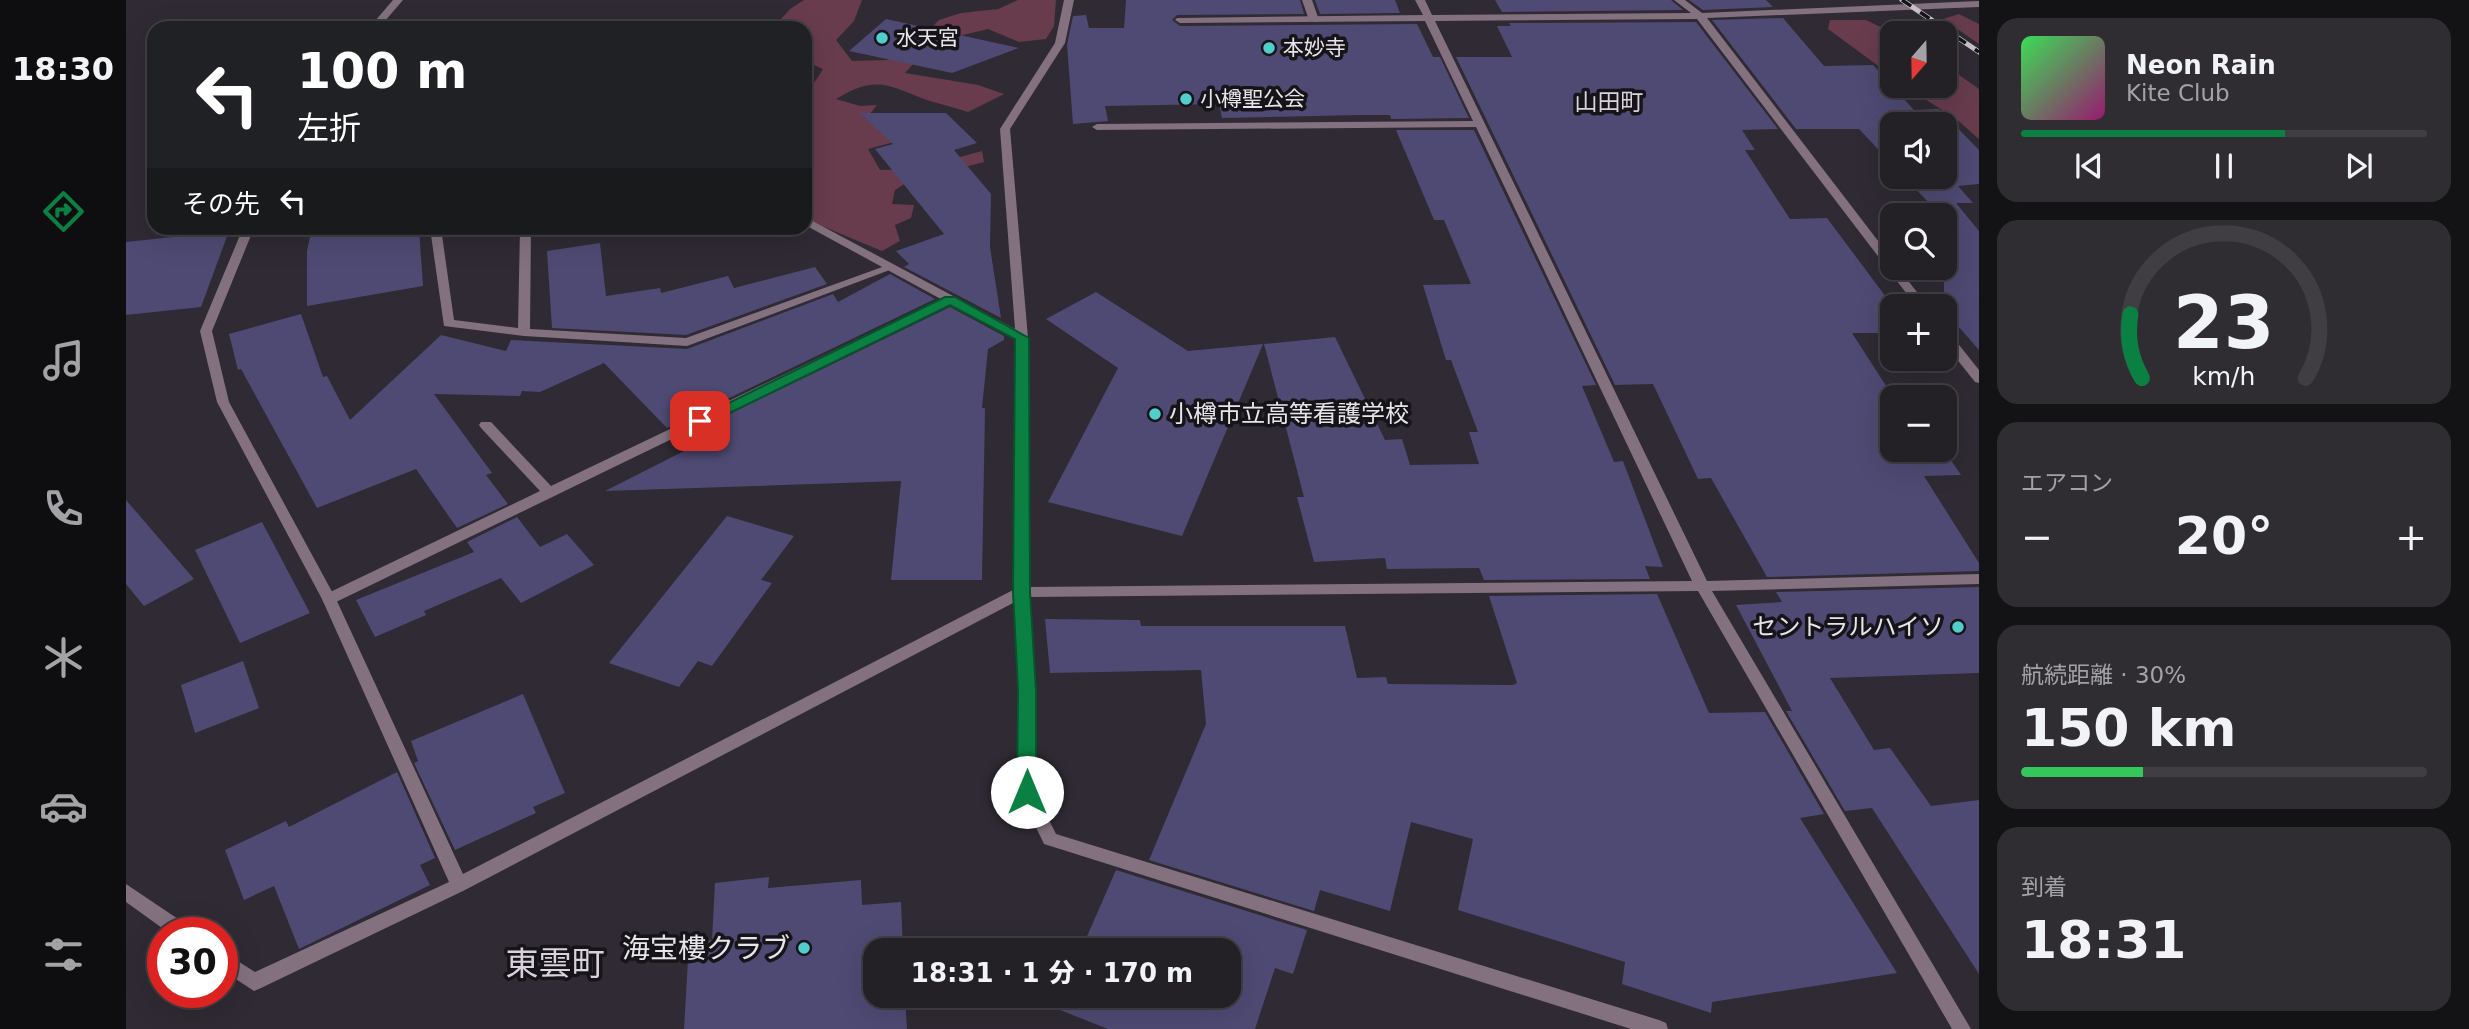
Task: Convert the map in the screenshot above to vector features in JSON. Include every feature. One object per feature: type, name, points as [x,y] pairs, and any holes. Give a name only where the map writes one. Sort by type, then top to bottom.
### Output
[{"type":"street","points":[[380,21],[398,0]]},
{"type":"street","points":[[1069,0],[1060,43],[1005,129],[1010,140],[1022,338],[1022,592],[1027,690],[1027,792],[1050,839],[1659,1029]]},
{"type":"street","points":[[1307,0],[1314,20]]},
{"type":"street","points":[[1420,0],[1702,586],[1962,1029]]},
{"type":"street","points":[[1679,0],[1700,16],[1880,251]]},
{"type":"street","points":[[1180,20],[1700,16],[1979,4]]},
{"type":"street","points":[[1097,127],[1479,124]]},
{"type":"street","points":[[812,224],[1022,338]]},
{"type":"street","points":[[245,235],[206,331],[223,402],[329,599],[459,885]]},
{"type":"street","points":[[436,235],[448,323],[524,332],[687,342],[889,268]]},
{"type":"street","points":[[524,332],[526,235]]},
{"type":"street","points":[[1902,280],[1913,294]]},
{"type":"street","points":[[329,599],[950,299]]},
{"type":"street","points":[[1957,351],[1979,379]]},
{"type":"street","points":[[486,425],[550,494]]},
{"type":"street","points":[[238,971],[254,982],[459,885],[1022,592],[1702,586],[1979,579]]},
{"type":"street","points":[[126,892],[161,917]]},
{"type":"shaded area","points":[[804,0],[862,0],[854,21],[836,40],[852,61],[887,60],[919,40],[939,20],[961,13],[998,9],[1018,0],[1056,0],[1054,26],[1046,39],[1019,42],[988,29],[959,36],[916,61],[905,73],[978,85],[1004,94],[968,112],[884,85],[863,86],[836,99],[860,106],[877,105],[869,115],[902,140],[868,149],[880,170],[916,169],[982,151],[984,162],[909,181],[895,190],[892,204],[914,205],[911,218],[895,225],[900,241],[882,251],[812,222],[812,86],[823,69],[812,64],[812,21],[779,21],[790,9]]},
{"type":"shaded area","points":[[1959,14],[1979,24],[1979,44],[1957,29],[1957,21],[1943,19]]},
{"type":"shaded area","points":[[1830,20],[1866,20],[1880,27],[1880,67],[1828,29]]},
{"type":"shaded area","points":[[1957,73],[1979,89],[1979,139],[1957,120],[1957,112],[1945,112],[1923,98],[1957,98]]},
{"type":"building","points":[[1126,0],[1300,0],[1304,14],[1177,15],[1172,20],[1180,26],[1417,24],[1433,57],[1440,57],[1469,118],[1391,119],[1390,115],[1360,115],[1222,118],[1219,104],[1105,106],[1108,121],[1073,124],[1067,45],[1073,16],[1086,15],[1089,28],[1124,28]]},
{"type":"building","points":[[1315,0],[1395,0],[1400,13],[1320,14]]},
{"type":"building","points":[[1495,0],[1671,0],[1683,10],[1502,12]]},
{"type":"building","points":[[1689,0],[1766,0],[1773,7],[1703,10]]},
{"type":"building","points":[[1783,18],[1824,66],[1873,65],[1880,73],[1880,98],[1903,98],[1914,110],[1939,109],[1942,112],[1880,112],[1880,151],[1859,129],[1796,129],[1712,20]]},
{"type":"building","points":[[886,19],[1019,48],[952,73],[849,51]]},
{"type":"building","points":[[1696,22],[1778,129],[1742,130],[1755,150],[1745,150],[1790,219],[1827,218],[1884,294],[1880,294],[1880,333],[1852,333],[1886,385],[1880,385],[1880,462],[1952,462],[1961,475],[1924,476],[1979,563],[1979,571],[1767,577],[1711,478],[1698,479],[1653,384],[1615,385],[1456,57],[1512,57],[1497,26],[1511,26],[1509,23]]},
{"type":"building","points":[[860,113],[946,113],[977,143],[954,150],[991,194],[990,247],[1001,318],[904,267],[909,264],[896,251],[944,234],[875,149],[893,144]]},
{"type":"building","points":[[1957,127],[1979,150],[1979,184],[1958,186],[1973,203],[1929,203],[1916,189],[1957,189]]},
{"type":"building","points":[[1396,130],[1474,130],[1596,385],[1582,386],[1614,462],[1623,461],[1663,567],[1645,566],[1650,579],[1484,580],[1479,568],[1387,569],[1385,558],[1314,562],[1297,497],[1304,497],[1264,344],[1335,337],[1385,440],[1402,439],[1410,465],[1479,464],[1469,432],[1478,432],[1451,360],[1446,360],[1423,285],[1471,284],[1444,220],[1434,220]]},
{"type":"building","points":[[1957,204],[1979,231],[1979,350],[1957,325],[1957,294],[1944,294],[1944,280],[1957,280]]},
{"type":"building","points":[[192,235],[228,235],[201,307],[126,315],[126,242]]},
{"type":"building","points":[[310,235],[419,235],[423,286],[307,306],[307,251]]},
{"type":"building","points":[[600,243],[606,296],[660,288],[661,293],[728,276],[734,288],[815,267],[827,284],[686,335],[552,328],[547,251]]},
{"type":"building","points":[[890,274],[935,299],[667,428],[604,363],[540,392],[522,391],[520,396],[434,394],[492,473],[486,475],[508,504],[457,528],[416,469],[317,508],[241,369],[238,370],[229,334],[301,314],[323,377],[327,376],[350,420],[441,335],[506,351],[511,340],[687,349],[833,294],[838,302]]},
{"type":"building","name":"小樽市立高等看護学校","points":[[1096,292],[1188,351],[1263,344],[1182,536],[1048,502],[1118,368],[1046,319]]},
{"type":"building","points":[[950,307],[1004,336],[1004,340],[988,349],[982,408],[985,408],[982,580],[891,580],[901,481],[605,491],[686,450],[678,439]]},
{"type":"building","points":[[126,500],[194,579],[144,606],[126,584]]},
{"type":"building","points":[[727,516],[794,536],[761,580],[772,583],[712,666],[698,661],[679,687],[609,663]]},
{"type":"building","points":[[517,517],[540,547],[567,534],[594,565],[521,603],[501,578],[424,611],[426,615],[375,637],[356,600],[474,552],[467,542]]},
{"type":"building","points":[[262,522],[310,613],[240,643],[195,550]]},
{"type":"building","points":[[1979,587],[1979,673],[1830,678],[1874,750],[1890,748],[1931,806],[1979,800],[1979,974],[1872,808],[1845,811],[1786,711],[1792,711],[1736,605],[1782,602],[1776,592]]},
{"type":"building","points":[[1657,594],[1709,713],[1765,712],[1824,814],[1800,818],[1897,973],[1712,1002],[1711,1013],[1622,984],[1625,962],[1458,910],[1473,839],[1411,822],[1390,911],[1320,890],[1314,911],[1149,860],[1206,724],[1201,670],[1050,673],[1045,619],[1140,620],[1141,626],[1345,626],[1357,678],[1386,677],[1388,684],[1513,685],[1517,683],[1489,596]]},
{"type":"building","points":[[243,661],[259,708],[195,733],[181,685]]},
{"type":"building","points":[[523,694],[565,793],[533,807],[536,813],[455,850],[414,763],[418,761],[411,741]]},
{"type":"building","points":[[397,772],[435,858],[420,865],[430,885],[299,949],[274,886],[244,900],[225,850],[286,821],[289,827]]},
{"type":"building","points":[[1116,870],[1307,930],[1293,974],[1275,968],[1255,1029],[1108,1029],[1055,1008],[1241,1008],[1241,938],[1086,938]]},
{"type":"building","points":[[769,877],[768,888],[861,880],[862,905],[901,902],[902,938],[863,938],[863,1008],[906,1008],[907,1029],[684,1029],[689,942],[712,940],[715,883]]},
{"type":"railway","points":[[1902,0],[1979,52]]},
{"type":"place","name":"水天宮","points":[[882,38]]},
{"type":"place","name":"本妙寺","points":[[1269,48]]},
{"type":"place","name":"小樽聖公会","points":[[1186,99]]},
{"type":"place","name":"小樽市立高等看護学校","points":[[1155,414]]},
{"type":"place","name":"セントラルハイソ","points":[[1958,627]]},
{"type":"place","name":"海宝樓クラブ","points":[[804,948]]},
{"type":"district","name":"山田町","points":[[1609,102]]},
{"type":"district","name":"東雲町","points":[[555,963]]},
{"type":"route","points":[[700,421],[950,299],[1022,338],[1022,592],[1027,690],[1027,792]]}]
